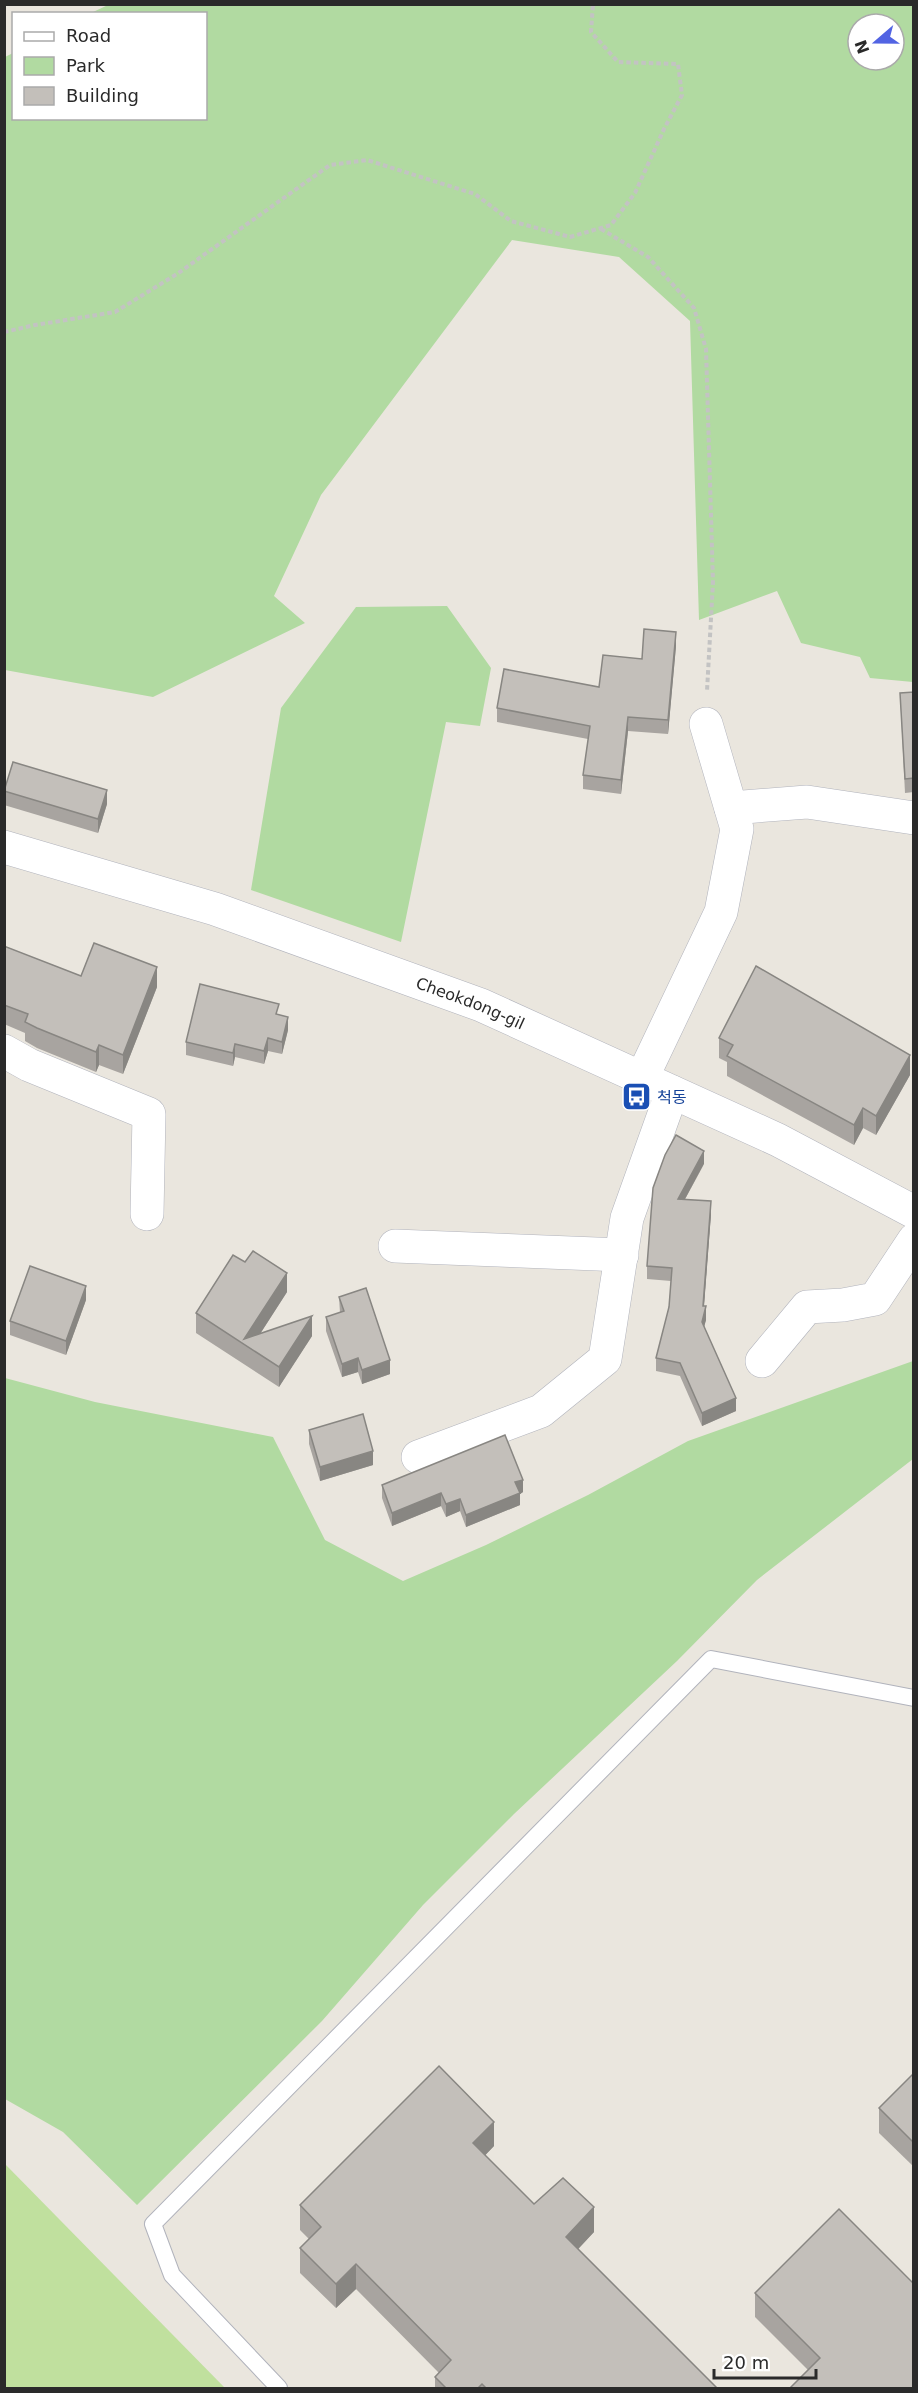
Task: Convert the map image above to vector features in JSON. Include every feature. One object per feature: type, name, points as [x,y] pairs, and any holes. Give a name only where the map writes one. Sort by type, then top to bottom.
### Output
[{"type":"street","points":[[642,1078],[721,912],[737,829],[706,724]]},
{"type":"street","points":[[731,808],[807,802],[914,818]]},
{"type":"street","name":"Cheokdong-gil","points":[[4,847],[214,909],[481,1005],[778,1140],[914,1212]]},
{"type":"street","points":[[4,1051],[29,1065],[149,1114],[147,1214]]},
{"type":"street","points":[[418,1457],[541,1411],[605,1359],[627,1218],[672,1092]]},
{"type":"street","points":[[762,1361],[807,1307],[843,1305],[875,1299],[914,1240]]},
{"type":"street","points":[[395,1246],[622,1255]]},
{"type":"lane","points":[[279,2388],[172,2275],[153,2224],[711,1659],[914,1698]]},
{"type":"path","points":[[4,332],[115,312],[177,274],[330,165],[367,160],[475,194],[511,221],[570,237],[611,225],[635,194],[682,95],[678,64],[618,62],[591,32],[593,4]]},
{"type":"path","points":[[601,228],[648,257],[694,308],[706,350],[712,582],[708,634],[706,724]]},
{"type":"green space","points":[[108,5],[913,5],[913,682],[870,678],[860,657],[801,643],[777,591],[699,620],[690,321],[619,257],[512,240],[321,495],[274,596],[305,623],[153,697],[5,670],[5,57],[12,54],[12,120],[207,120],[207,12],[93,12]]},
{"type":"green space","points":[[447,606],[491,668],[480,726],[446,722],[401,942],[251,890],[281,708],[356,607]]},
{"type":"green space","points":[[913,1361],[913,1459],[757,1580],[677,1661],[514,1814],[423,1905],[322,2021],[137,2205],[63,2132],[5,2099],[5,1378],[95,1402],[273,1437],[325,1540],[403,1581],[486,1545],[588,1495],[688,1441]]},
{"type":"green space","points":[[5,2164],[225,2388],[5,2388]]},
{"type":"building","points":[[644,629],[676,632],[668,720],[628,717],[621,780],[583,775],[590,726],[497,708],[504,669],[599,687],[603,655],[642,659]]},
{"type":"building","points":[[914,692],[914,778],[905,779],[900,693]]},
{"type":"building","points":[[13,762],[107,790],[98,819],[4,791]]},
{"type":"building","points":[[94,943],[157,967],[123,1055],[99,1045],[96,1052],[37,1028],[25,1022],[28,1014],[4,1005],[4,946],[81,976]]},
{"type":"building","points":[[756,966],[910,1055],[876,1116],[863,1108],[854,1125],[727,1056],[733,1045],[719,1038]]},
{"type":"building","points":[[200,984],[279,1004],[276,1014],[288,1017],[282,1042],[268,1038],[264,1051],[235,1044],[233,1053],[186,1042]]},
{"type":"building","points":[[676,1135],[704,1151],[678,1199],[711,1201],[703,1306],[706,1306],[702,1322],[736,1398],[702,1413],[680,1363],[656,1358],[669,1307],[672,1268],[647,1266],[653,1188],[665,1155]]},
{"type":"building","points":[[253,1251],[287,1273],[244,1339],[312,1316],[279,1367],[196,1313],[233,1255],[245,1262]]},
{"type":"building","points":[[30,1266],[86,1286],[66,1341],[10,1321]]},
{"type":"building","points":[[366,1288],[390,1360],[362,1370],[358,1358],[342,1364],[326,1317],[344,1311],[339,1297]]},
{"type":"building","points":[[363,1414],[373,1451],[320,1467],[309,1430]]},
{"type":"building","points":[[505,1435],[523,1480],[515,1482],[520,1493],[466,1515],[460,1499],[446,1504],[441,1493],[392,1513],[382,1485]]},
{"type":"building","points":[[439,2066],[494,2122],[473,2143],[534,2204],[563,2178],[594,2207],[566,2237],[717,2388],[486,2388],[482,2384],[478,2388],[446,2388],[435,2377],[451,2360],[356,2264],[336,2284],[300,2248],[321,2227],[300,2205]]},
{"type":"building","points":[[914,2073],[914,2143],[879,2108]]},
{"type":"building","points":[[839,2209],[914,2284],[914,2388],[790,2388],[820,2358],[755,2293]]},
{"type":"place","name":"척동","points":[[636,1097]]}]
